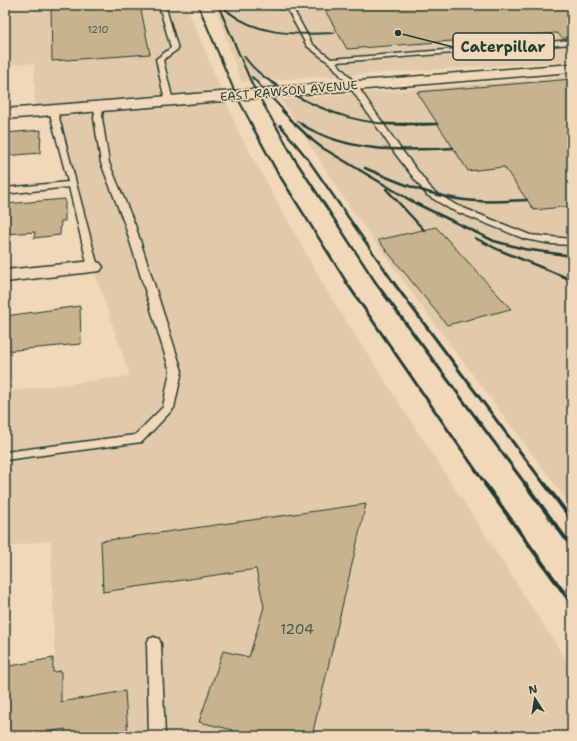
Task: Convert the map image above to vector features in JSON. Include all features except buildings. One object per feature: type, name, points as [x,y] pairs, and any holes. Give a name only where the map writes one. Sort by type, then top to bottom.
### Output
[{"type":"main road","name":"EAST RAWSON AVENUE","points":[[5,114],[572,68]]},
{"type":"main road","points":[[5,276],[93,267]]},
{"type":"lane","points":[[162,5],[175,49],[159,59],[169,101]]},
{"type":"lane","points":[[288,5],[309,45],[329,61],[353,86],[397,150],[430,193],[453,207],[528,237],[552,241],[572,242]]},
{"type":"lane","points":[[329,61],[572,42]]},
{"type":"lane","points":[[5,456],[138,439],[168,408],[176,371],[130,225],[105,163],[98,119],[99,107]]},
{"type":"lane","points":[[52,110],[73,184],[93,267]]},
{"type":"lane","points":[[5,191],[73,184]]},
{"type":"lane","points":[[154,644],[157,736]]},
{"type":"shaded area","points":[[5,5],[186,5],[238,131],[329,295],[572,669],[572,736],[57,736],[51,540],[5,547],[5,392],[130,376],[93,267],[53,111],[38,112],[35,101],[34,63],[5,65]]},
{"type":"shaded area","points":[[215,5],[572,5],[572,61],[241,82]]},
{"type":"shaded area","points":[[572,76],[572,507],[426,312],[345,200],[290,113],[279,100]]},
{"type":"railway","points":[[198,5],[236,95],[252,125]]},
{"type":"railway","points":[[218,5],[252,84],[275,125]]},
{"type":"railway","points":[[221,5],[246,23],[259,28],[289,33],[334,33]]},
{"type":"railway","points":[[253,5],[274,9],[321,10]]},
{"type":"railway","points":[[244,56],[255,69],[273,83],[308,102],[348,117],[375,123],[390,124]]},
{"type":"railway","points":[[252,77],[286,113]]},
{"type":"railway","points":[[282,111],[295,124]]},
{"type":"railway","points":[[297,121],[303,125]]},
{"type":"railway","points":[[251,124],[276,170],[347,283]]},
{"type":"railway","points":[[275,124],[294,158],[376,283]]},
{"type":"railway","points":[[295,124],[311,139]]},
{"type":"railway","points":[[383,124],[390,124]]},
{"type":"railway","points":[[390,124],[437,124],[415,125]]},
{"type":"railway","points":[[390,124],[406,125]]},
{"type":"railway","points":[[280,125],[307,158],[394,283]]},
{"type":"railway","points":[[303,125],[337,140],[375,148],[414,150],[453,148]]},
{"type":"railway","points":[[307,136],[321,147],[415,203],[494,241],[524,249],[572,256]]},
{"type":"railway","points":[[365,168],[414,188],[452,198],[496,202],[527,200]]},
{"type":"railway","points":[[386,189],[424,230]]},
{"type":"railway","points":[[475,238],[499,250],[572,280]]},
{"type":"railway","points":[[346,282],[486,485]]},
{"type":"railway","points":[[375,282],[526,485]]},
{"type":"railway","points":[[393,282],[545,485]]},
{"type":"railway","points":[[485,484],[572,604]]},
{"type":"railway","points":[[525,484],[572,547]]},
{"type":"railway","points":[[545,484],[572,520]]},
{"type":"place","name":"Caterpillar","points":[[398,33]]}]
